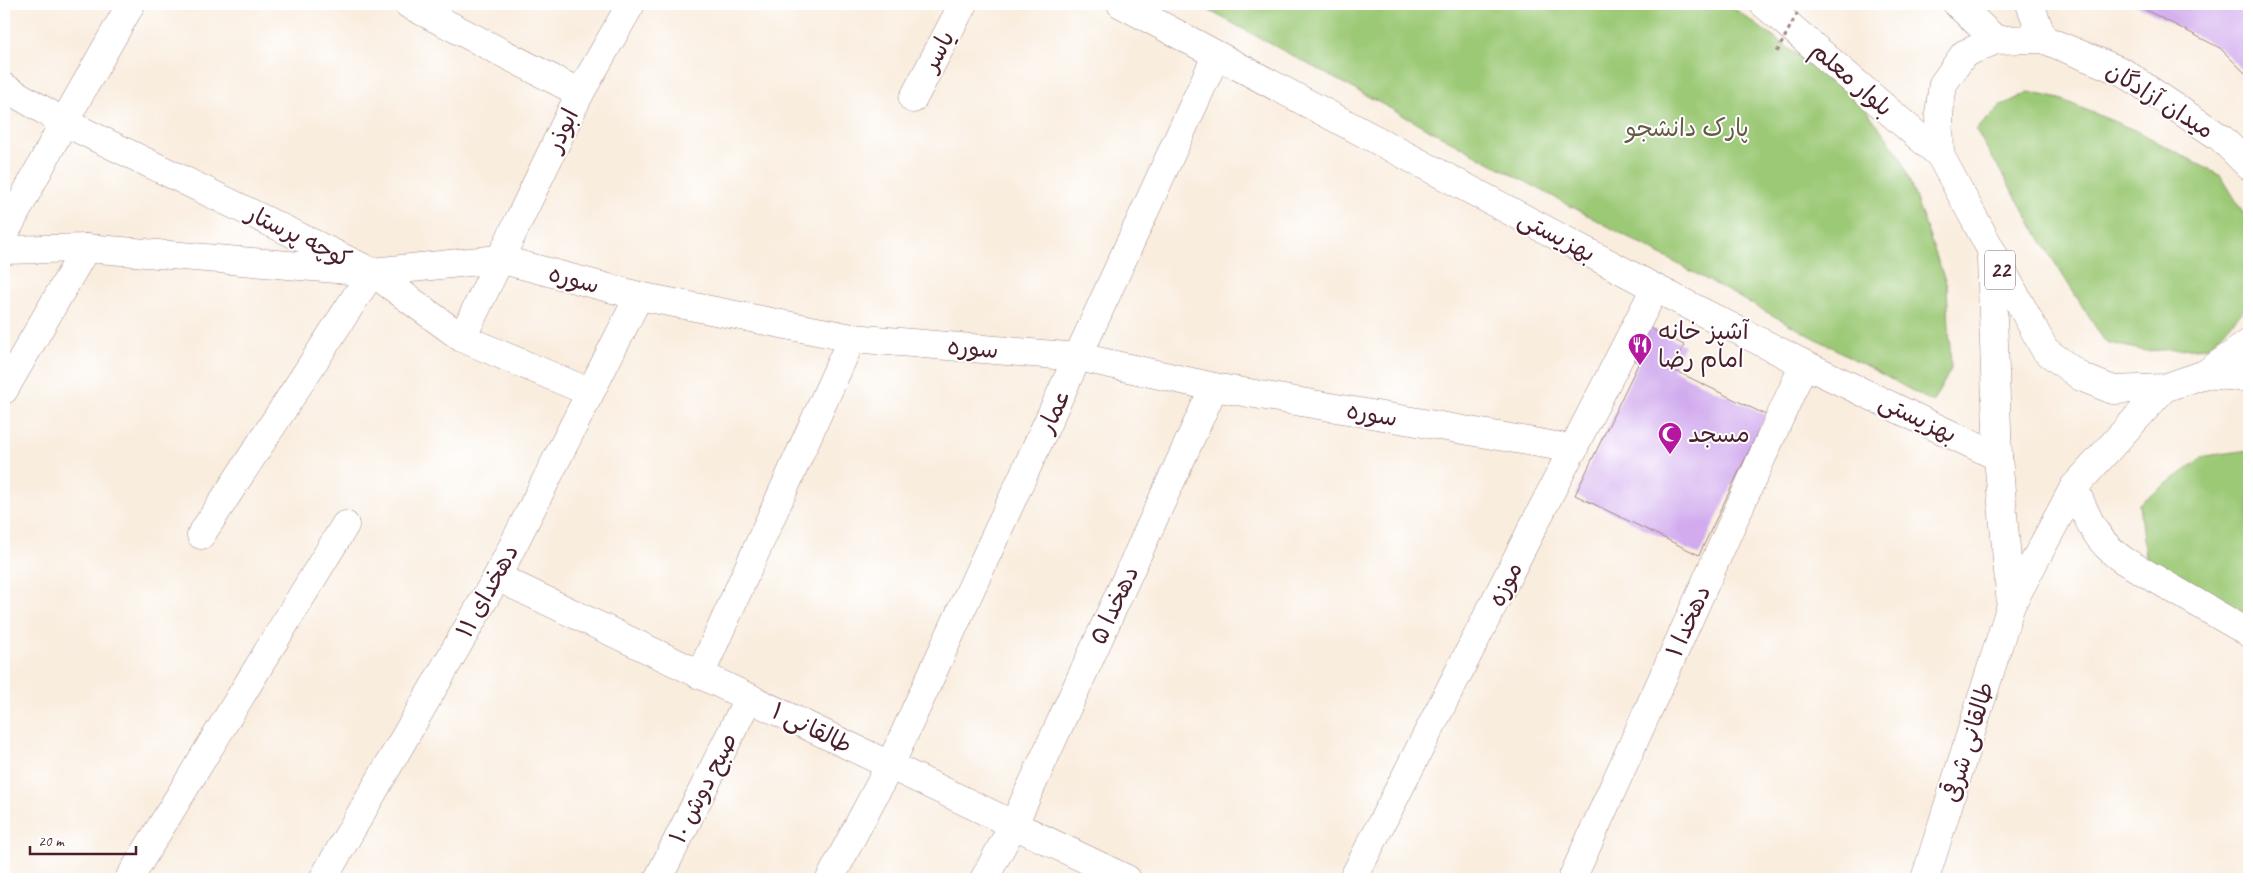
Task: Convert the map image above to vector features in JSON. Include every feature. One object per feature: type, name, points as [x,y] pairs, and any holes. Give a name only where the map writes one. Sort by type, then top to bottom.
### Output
[{"type":"street","points":[[4,234],[64,122],[132,4]]},
{"type":"street","points":[[408,4],[580,93]]},
{"type":"street","name":"ابوذر","points":[[462,338],[580,93],[631,4]]},
{"type":"street","name":"یاسر","points":[[913,99],[963,4]]},
{"type":"street","name":"بهزیستی","points":[[1121,4],[1655,288],[1804,364],[1998,456]]},
{"type":"street","name":"بلوار معلم","points":[[1764,4],[1940,155]]},
{"type":"street","points":[[1957,4],[1996,40]]},
{"type":"street","points":[[2030,4],[2043,39]]},
{"type":"street","name":"میدان آزادگان","points":[[2249,166],[2221,138],[2123,72],[2043,39],[1996,40],[1964,54],[1943,84],[1940,114],[1940,155],[2045,350],[2081,377],[2113,390],[2164,388],[2205,374],[2249,343]]},
{"type":"street","name":"عمار","points":[[830,879],[890,765],[1216,56]]},
{"type":"street","name":"کوچه پرستار","points":[[4,87],[64,122],[372,272],[462,338],[589,392]]},
{"type":"street","points":[[4,390],[86,248]]},
{"type":"street","name":"سوره","points":[[4,250],[86,248],[372,272],[500,260],[639,296],[852,338],[1079,357],[1214,387],[1574,449]]},
{"type":"street","points":[[1990,251],[1998,456],[2011,606]]},
{"type":"street","points":[[201,535],[372,272]]},
{"type":"street","name":"موزه","points":[[1353,879],[1655,288]]},
{"type":"street","name":"دهخدای ۱۱","points":[[323,879],[497,577],[639,296]]},
{"type":"street","points":[[700,675],[852,338]]},
{"type":"street","name":"دهخدا ۱","points":[[1572,879],[1804,364]]},
{"type":"street","name":"22","points":[[2205,374],[2249,378]]},
{"type":"street","name":"دهخدا ۵","points":[[984,879],[1014,824],[1214,387]]},
{"type":"street","points":[[2011,606],[2074,487],[2164,388]]},
{"type":"street","points":[[2074,487],[2092,528],[2106,548],[2123,560],[2249,633]]},
{"type":"street","points":[[129,879],[345,525]]},
{"type":"street","name":"طالقانی ۱","points":[[497,577],[1127,879]]},
{"type":"street","name":"طالقانی شرقی","points":[[1925,879],[2011,606]]},
{"type":"street","name":"صبح دوش ۱۰","points":[[658,879],[749,697]]},
{"type":"path","points":[[1778,52],[1802,4]]},
{"type":"green space","name":"پارک دانشجو","points":[[1197,4],[1728,4],[1859,100],[1901,157],[1947,286],[1951,369],[1933,402]]},
{"type":"green space","points":[[2029,92],[2060,99],[2139,132],[2221,176],[2249,222],[2249,287],[2246,308],[2208,347],[2146,351],[2105,342],[2050,255],[1976,130],[1999,107]]},
{"type":"green space","points":[[2249,450],[2249,623],[2146,563],[2139,504],[2205,456]]},
{"type":"building","points":[[2134,4],[2249,4],[2249,77],[2220,48]]},
{"type":"building","name":"مسجد","points":[[1648,327],[1684,345],[1672,369],[1766,415],[1699,555],[1575,495],[1639,362],[1633,359]]},
{"type":"place","name":"آشپز خانه امام رضا","points":[[1640,366]]},
{"type":"place","name":"مسجد","points":[[1670,455]]}]
